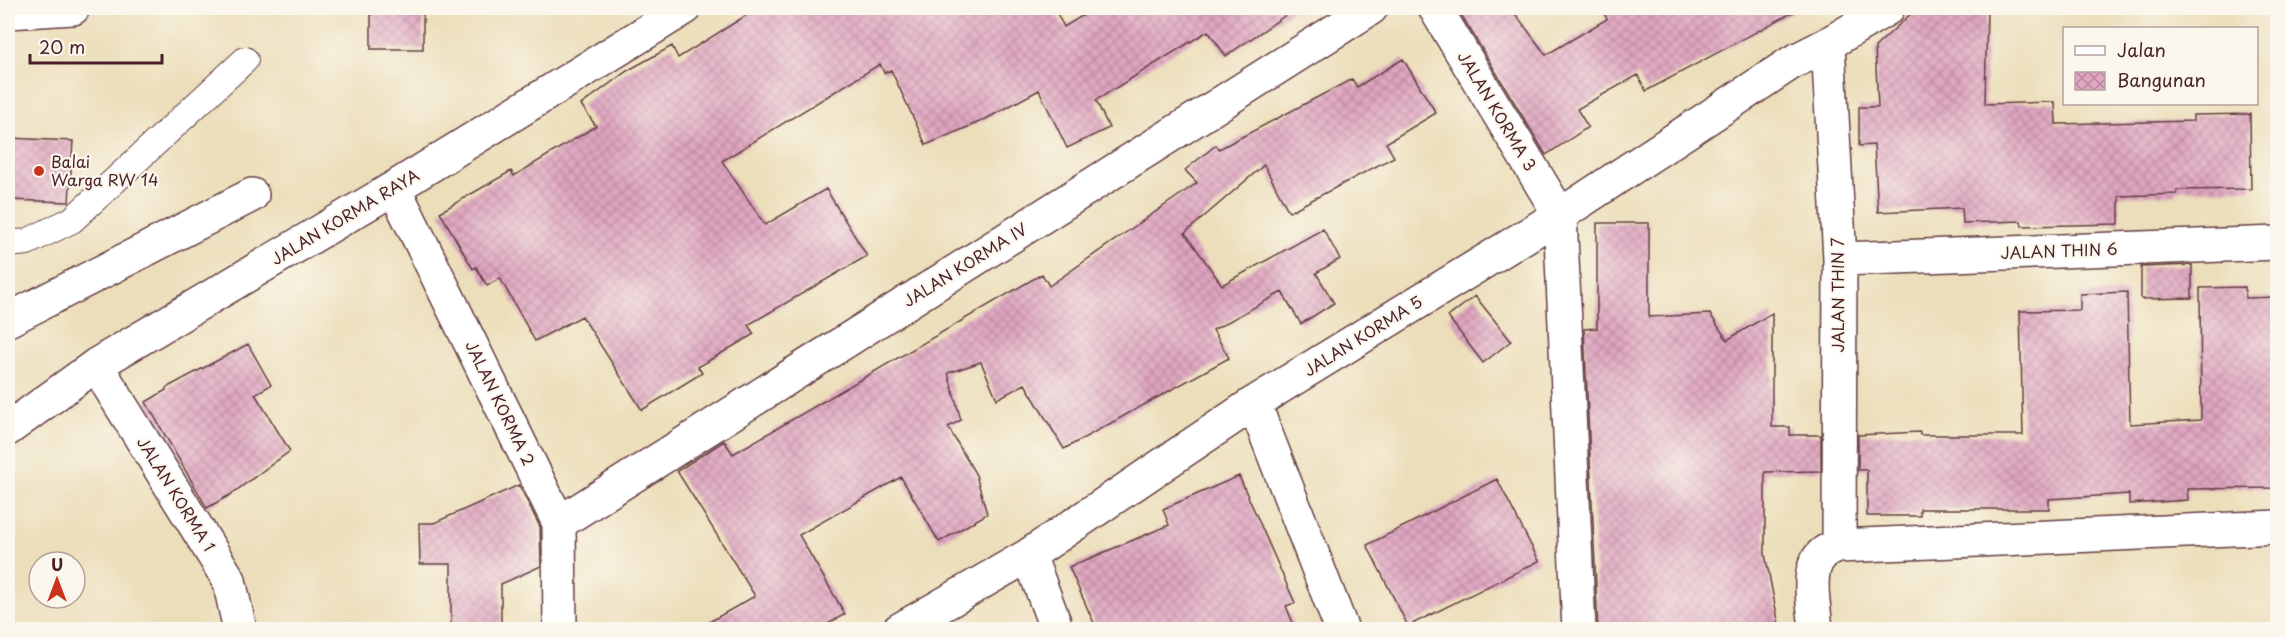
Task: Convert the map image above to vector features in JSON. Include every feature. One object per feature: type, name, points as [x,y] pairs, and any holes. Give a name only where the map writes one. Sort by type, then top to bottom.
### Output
[{"type":"street","points":[[8,12],[73,8]]},
{"type":"street","name":"JALAN KORMA RAYA","points":[[8,429],[96,365],[394,188],[685,8]]},
{"type":"street","name":"JALAN KORMA IV","points":[[558,523],[1371,8]]},
{"type":"street","name":"JALAN KORMA 3","points":[[1435,8],[1560,215]]},
{"type":"street","name":"JALAN KORMA 5","points":[[899,630],[1029,555],[1254,403],[1560,215],[1791,63],[1888,8]]},
{"type":"street","name":"JALAN THIN 7","points":[[1828,44],[1839,259],[1839,546]]},
{"type":"street","name":"JALAN KORMA 2","points":[[394,188],[558,523],[560,630]]},
{"type":"street","points":[[8,320],[252,195]]},
{"type":"street","points":[[1560,215],[1580,630]]},
{"type":"street","name":"JALAN THIN 6","points":[[1839,259],[2277,243]]},
{"type":"street","name":"JALAN KORMA 1","points":[[96,365],[229,580],[240,630]]},
{"type":"street","points":[[1254,403],[1342,630]]},
{"type":"street","points":[[1816,630],[1812,567],[1817,557],[1826,549],[1839,546],[2277,527]]},
{"type":"street","points":[[1029,555],[1057,630]]},
{"type":"lane","points":[[8,243],[27,242],[72,220],[245,60]]},
{"type":"building","points":[[371,8],[423,8],[423,49],[371,49]]},
{"type":"building","points":[[758,8],[1054,8],[1064,27],[1095,8],[1296,8],[1226,56],[1208,31],[1096,100],[1109,128],[1067,148],[1039,90],[984,120],[926,145],[891,70],[884,73],[880,64],[722,161],[765,225],[826,189],[867,256],[748,325],[754,334],[698,367],[702,373],[642,410],[582,316],[535,341],[500,278],[487,286],[476,267],[473,269],[440,212],[511,171],[514,176],[596,126],[581,105],[627,71],[672,46],[678,58]]},
{"type":"building","points":[[1473,8],[1511,8],[1546,55],[1607,19],[1601,8],[1801,8],[1646,91],[1638,75],[1577,109],[1588,127],[1546,155],[1462,16]]},
{"type":"building","points":[[1917,8],[1987,8],[1985,104],[2055,102],[2056,124],[2193,121],[2193,115],[2250,114],[2251,189],[2177,190],[2177,194],[2119,196],[2119,224],[2022,226],[2021,221],[1963,223],[1962,208],[1878,212],[1874,145],[1859,146],[1859,107],[1878,107],[1875,47]]},
{"type":"building","points":[[1403,59],[1436,113],[1386,143],[1394,157],[1289,212],[1264,165],[1185,233],[1222,285],[1323,229],[1340,259],[1316,273],[1334,303],[1301,324],[1282,292],[1213,330],[1229,358],[1064,449],[1025,384],[997,399],[981,362],[948,373],[961,420],[948,427],[976,475],[987,514],[939,542],[901,477],[799,535],[845,614],[818,630],[695,630],[755,596],[677,471],[724,441],[733,454],[1042,274],[1049,286],[1197,183],[1185,170],[1216,145],[1219,149],[1352,79],[1357,87]]},
{"type":"building","name":"Balai Warga RW 14","points":[[8,138],[73,141],[69,202],[8,200]]},
{"type":"building","points":[[1597,223],[1649,223],[1649,317],[1710,314],[1727,340],[1772,313],[1772,427],[1790,427],[1790,435],[1821,435],[1821,471],[1765,472],[1765,554],[1780,630],[1598,630],[1584,329],[1597,328]]},
{"type":"building","points":[[2192,265],[2192,298],[2141,299],[2141,267]]},
{"type":"building","points":[[2245,287],[2245,298],[2277,297],[2277,488],[2187,489],[2188,500],[2129,504],[2129,494],[2049,499],[2049,509],[1920,509],[1920,516],[1867,516],[1867,470],[1858,470],[1858,435],[1920,432],[1920,435],[2023,435],[2020,311],[2080,310],[2080,294],[2127,292],[2130,424],[2201,420],[2200,288]]},
{"type":"building","points":[[1475,296],[1511,341],[1483,363],[1448,317]]},
{"type":"building","points":[[248,344],[271,385],[255,394],[290,451],[230,495],[207,508],[146,402],[166,388]]},
{"type":"building","points":[[1239,476],[1295,603],[1286,606],[1296,630],[1097,630],[1069,567],[1169,525],[1163,509]]},
{"type":"building","points":[[1497,479],[1539,561],[1408,626],[1367,545]]},
{"type":"building","points":[[519,485],[540,527],[541,566],[501,584],[501,626],[451,626],[451,564],[420,564],[419,523],[434,523]]},
{"type":"place","name":"Balai Warga RW 14","points":[[39,171]]}]
